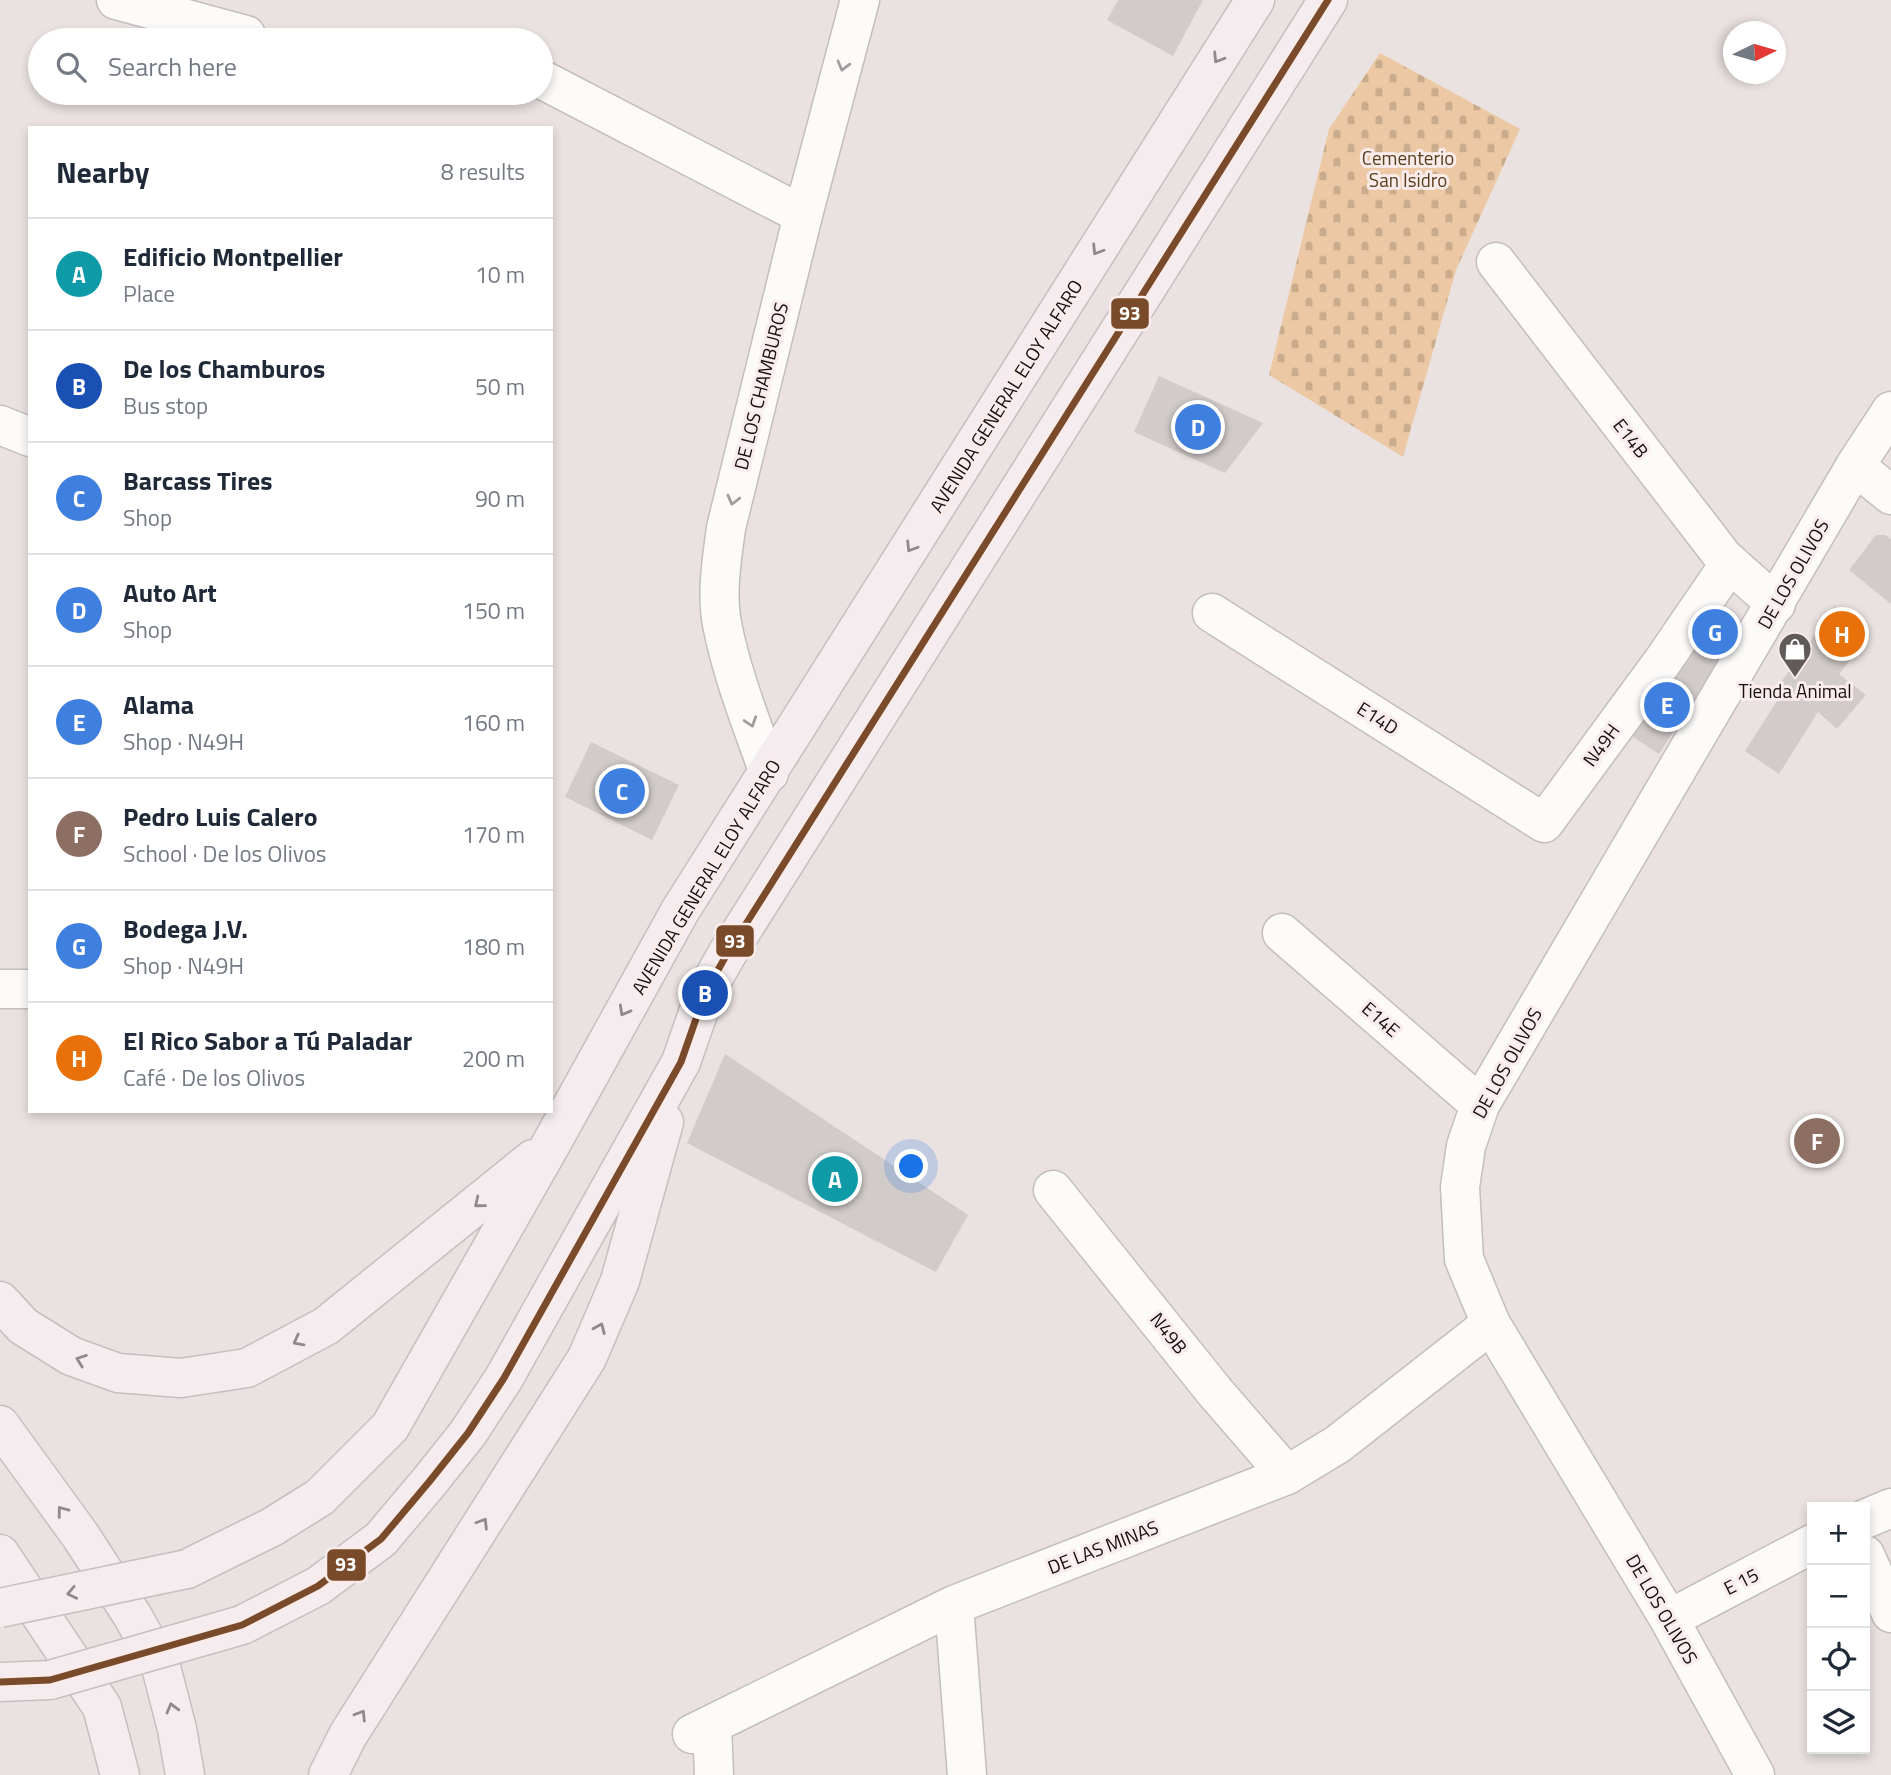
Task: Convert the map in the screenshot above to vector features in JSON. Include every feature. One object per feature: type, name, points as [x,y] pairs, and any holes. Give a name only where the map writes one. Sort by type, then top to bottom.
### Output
[{"type":"main road","name":"AVENIDA GENERAL ELOY ALFARO","points":[[0,1608],[187,1569],[272,1527],[320,1497],[390,1427],[680,911],[1255,0]]},
{"type":"main road","points":[[328,1775],[348,1735],[587,1358],[620,1281],[681,1062],[705,993],[1328,0]]},
{"type":"main road","points":[[0,1682],[50,1680],[242,1625],[318,1586],[380,1539],[468,1433],[504,1378],[681,1062]]},
{"type":"main road","points":[[0,1301],[23,1326],[71,1356],[118,1373],[181,1378],[247,1368],[326,1326],[551,1144]]},
{"type":"main road","points":[[0,1426],[80,1535],[132,1615],[161,1667],[177,1729],[185,1775]]},
{"type":"main road","points":[[0,1554],[102,1707],[120,1775]]},
{"type":"street","points":[[116,0],[220,28]]},
{"type":"street","name":"DE LOS CHAMBUROS","points":[[769,773],[737,678],[722,622],[720,573],[726,528],[803,215],[860,0]]},
{"type":"street","points":[[553,85],[803,215]]},
{"type":"street","name":"E14B","points":[[1496,262],[1724,558],[1776,604]]},
{"type":"street","name":"DE LOS OLIVOS","points":[[1755,1775],[1669,1619],[1491,1324],[1464,1259],[1460,1186],[1466,1146],[1479,1105],[1855,466],[1891,411]]},
{"type":"street","points":[[0,425],[28,436]]},
{"type":"street","points":[[1855,466],[1891,495]]},
{"type":"street","name":"N49H","points":[[1544,823],[1663,661],[1730,563]]},
{"type":"street","name":"E14D","points":[[1213,613],[1544,823]]},
{"type":"street","name":"E14E","points":[[1282,933],[1479,1105]]},
{"type":"street","points":[[0,989],[28,989]]},
{"type":"street","name":"N49B","points":[[1053,1190],[1215,1392],[1287,1475]]},
{"type":"street","name":"DE LAS MINAS","points":[[713,1775],[702,1729],[954,1605],[1287,1475],[1338,1444],[1491,1324]]},
{"type":"street","points":[[1870,1517],[1891,1508]]},
{"type":"street","name":"E 15","points":[[1669,1619],[1807,1547]]},
{"type":"street","points":[[1869,1565],[1891,1613]]},
{"type":"street","points":[[954,1605],[967,1775]]},
{"type":"green space","name":"Cementerio San Isidro","points":[[1380,53],[1520,129],[1456,270],[1403,457],[1269,375],[1329,129]]},
{"type":"building","points":[[1118,0],[1203,0],[1173,56],[1107,20]]},
{"type":"building","points":[[1159,376],[1263,423],[1225,473],[1134,432]]},
{"type":"building","points":[[1876,535],[1885,535],[1891,539],[1891,604],[1849,570]]},
{"type":"building","points":[[1710,603],[1743,624],[1659,754],[1627,733]]},
{"type":"building","points":[[1835,606],[1870,635],[1839,674],[1866,695],[1837,729],[1818,712],[1779,774],[1745,751],[1784,690],[1779,685]]},
{"type":"building","points":[[591,742],[679,785],[652,840],[565,797]]},
{"type":"building","points":[[725,1054],[968,1215],[936,1272],[687,1143]]},
{"type":"transit line","name":"93","points":[[0,1682],[50,1680],[242,1625],[318,1586],[381,1539],[468,1433],[504,1378],[681,1062],[705,993],[727,954],[1328,0]]},
{"type":"place","name":"Auto Art","points":[[1198,427]]},
{"type":"place","name":"Bodega J.V.","points":[[1715,632]]},
{"type":"place","name":"El Rico Sabor a Tú Paladar","points":[[1842,634]]},
{"type":"place","name":"Tienda Animal","points":[[1795,679]]},
{"type":"place","name":"Alama","points":[[1667,705]]},
{"type":"place","name":"Barcass Tires","points":[[622,791]]},
{"type":"place","name":"De los Chamburos","points":[[705,993]]},
{"type":"place","name":"Pedro Luis Calero","points":[[1817,1141]]},
{"type":"place","name":"Edificio Montpellier","points":[[835,1179]]}]
